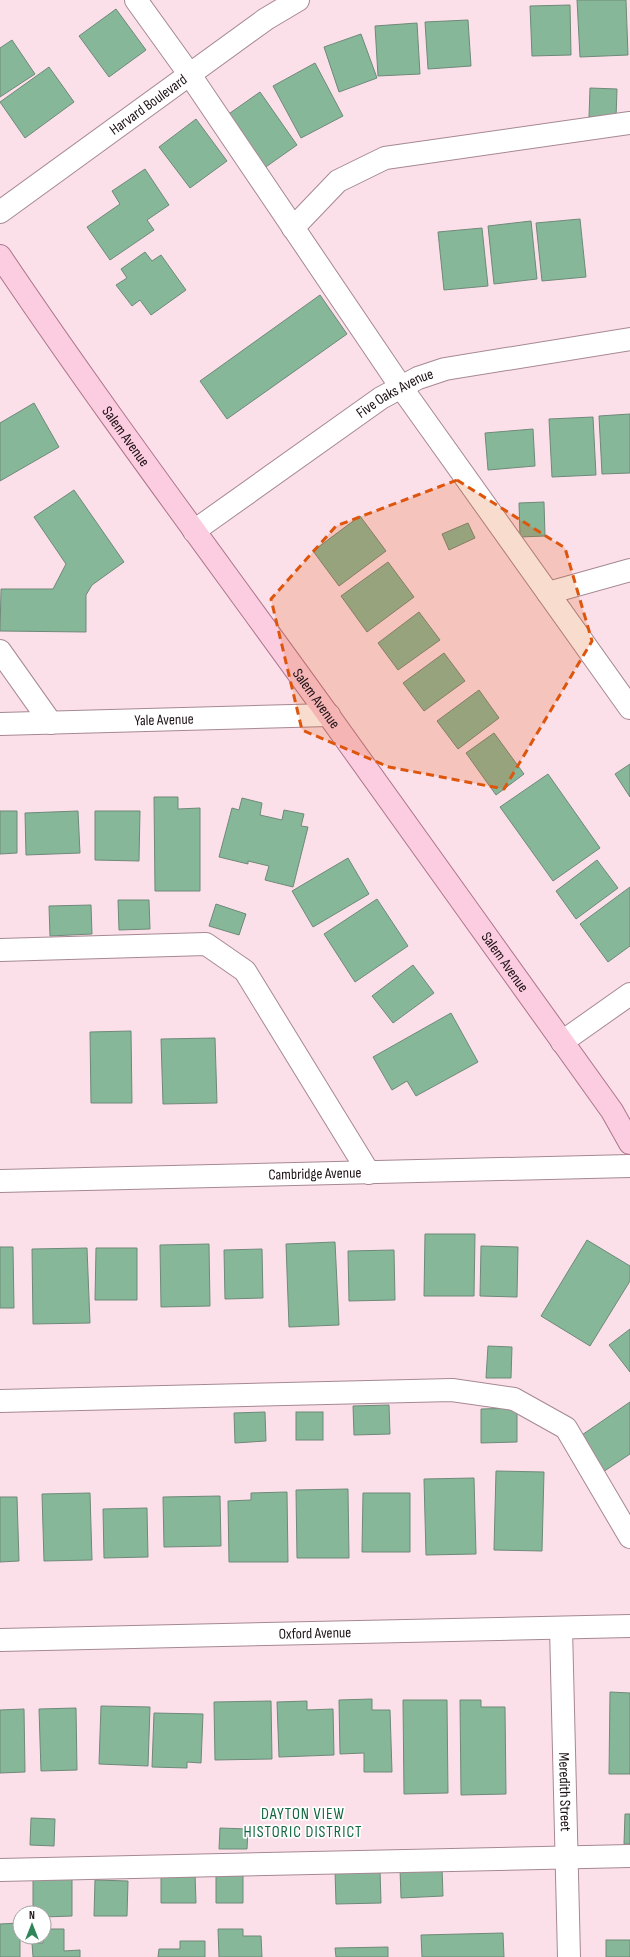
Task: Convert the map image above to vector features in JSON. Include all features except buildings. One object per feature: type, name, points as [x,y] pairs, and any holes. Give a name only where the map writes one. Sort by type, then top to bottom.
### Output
[{"type":"main road","name":"Salem Avenue","points":[[0,256],[6,275],[329,715],[612,1112],[630,1143]]},
{"type":"street","points":[[136,0],[190,74],[400,387],[548,593],[627,699]]},
{"type":"street","name":"Harvard Boulevard","points":[[0,212],[266,19],[298,0]]},
{"type":"street","points":[[293,228],[338,181],[385,158],[630,123]]},
{"type":"street","name":"Five Oaks Avenue","points":[[194,531],[381,398],[418,378],[446,369],[630,339]]},
{"type":"street","points":[[548,593],[630,570]]},
{"type":"street","points":[[0,651],[51,722]]},
{"type":"street","name":"Yale Avenue","points":[[0,724],[329,715]]},
{"type":"street","points":[[0,950],[206,944],[245,971],[368,1173]]},
{"type":"street","points":[[562,1042],[630,994]]},
{"type":"street","name":"Cambridge Avenue","points":[[0,1181],[630,1166]]},
{"type":"street","points":[[0,1401],[452,1390],[514,1399],[566,1428],[630,1537]]},
{"type":"street","name":"Oxford Avenue","points":[[0,1640],[630,1626]]},
{"type":"street","name":"Meredith Street","points":[[561,1628],[569,1957]]},
{"type":"street","points":[[0,1870],[566,1856],[630,1856]]},
{"type":"highlighted area","points":[[457,480],[565,548],[592,641],[504,789],[389,767],[302,730],[271,599],[336,526]]},
{"type":"district","name":"DAYTON VIEW HISTORIC DISTRICT","points":[[303,1822]]}]
